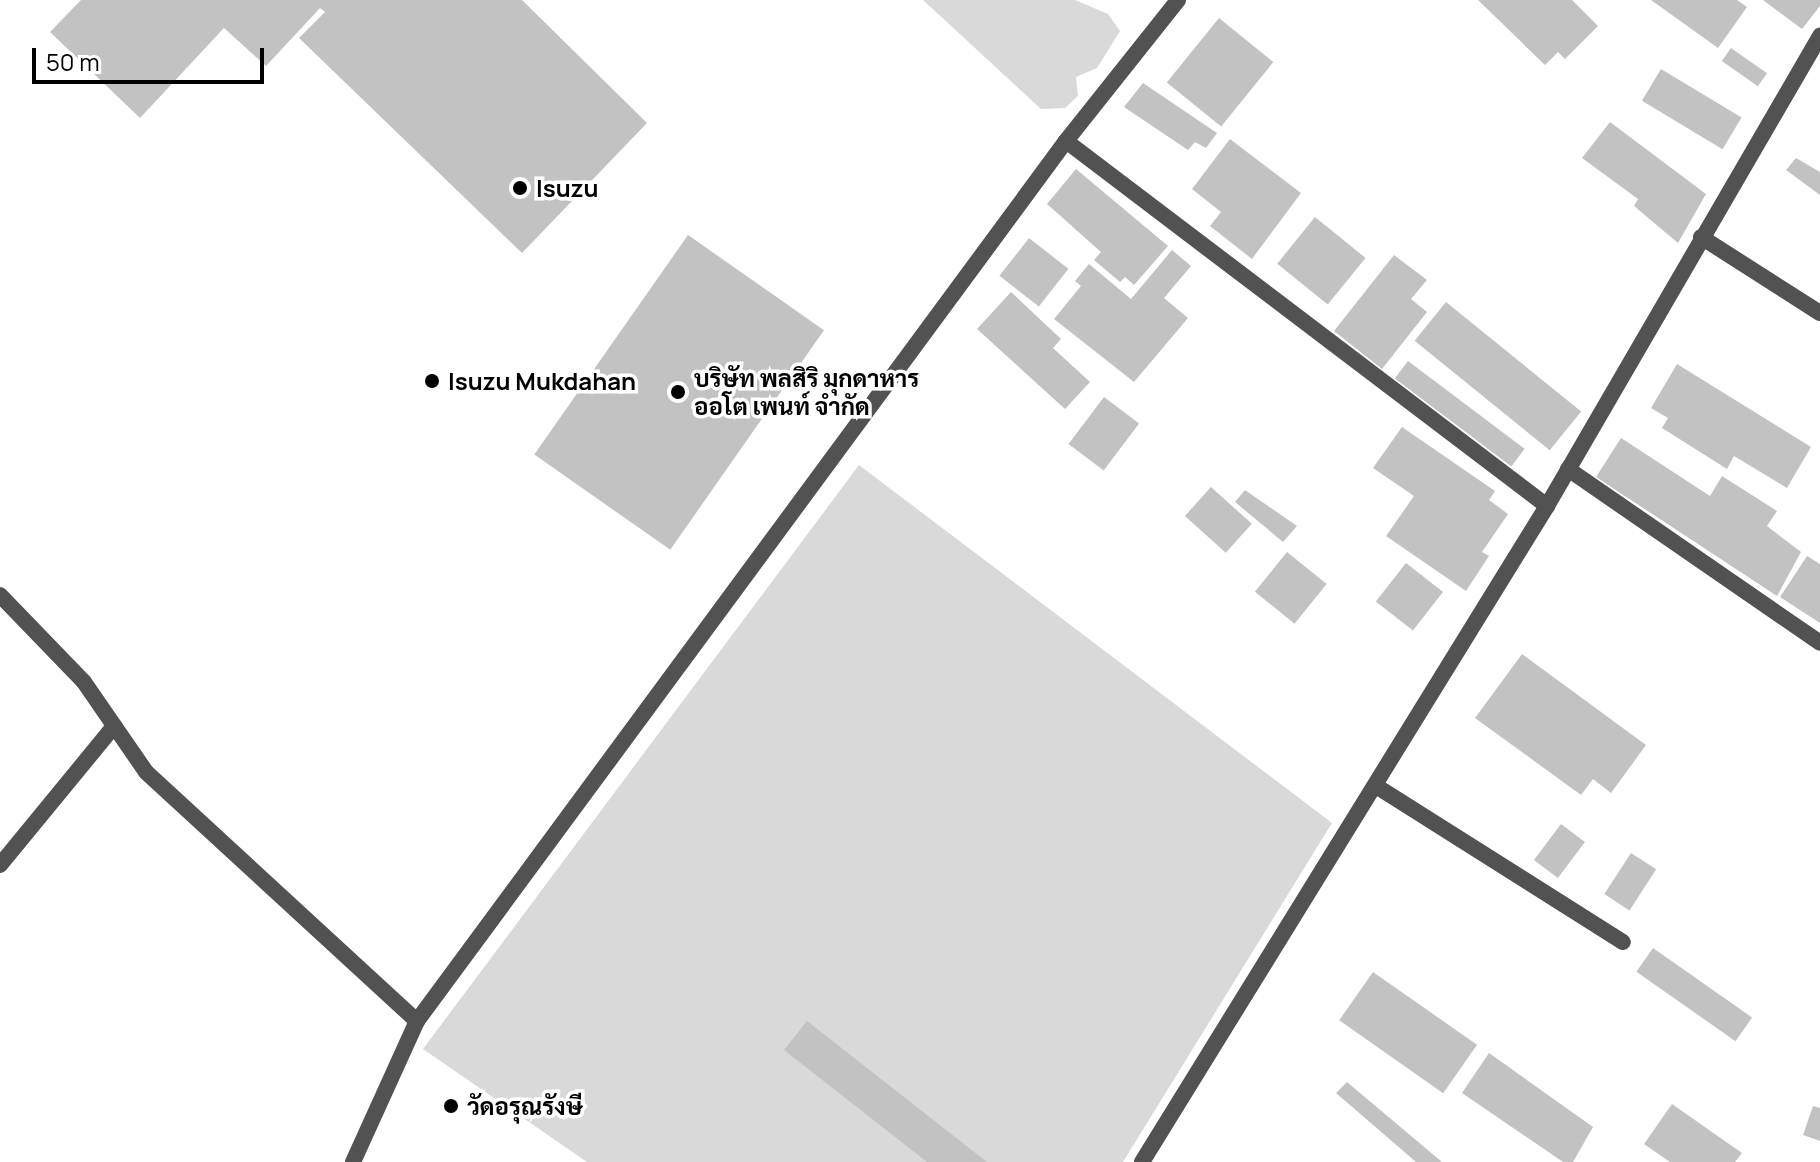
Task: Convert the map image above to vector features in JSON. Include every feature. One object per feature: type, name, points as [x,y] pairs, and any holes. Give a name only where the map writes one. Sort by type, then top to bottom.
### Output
[{"type":"street","points":[[353,1162],[417,1021],[1066,141],[1178,0]]},
{"type":"street","points":[[1142,1162],[1547,506],[1820,36]]},
{"type":"street","points":[[1066,141],[1547,506]]},
{"type":"street","points":[[1701,237],[1820,313]]},
{"type":"street","points":[[1568,469],[1820,643]]},
{"type":"street","points":[[0,595],[84,682],[146,772],[417,1021]]},
{"type":"street","points":[[0,865],[114,726]]},
{"type":"street","points":[[1376,786],[1623,942]]},
{"type":"shaded area","points":[[923,0],[1075,0],[1108,14],[1120,31],[1097,68],[1076,77],[1078,96],[1065,108],[1041,109]]},
{"type":"shaded area","points":[[859,465],[1332,823],[1123,1162],[587,1162],[423,1049]]},
{"type":"building","name":"Isuzu","points":[[81,0],[522,0],[647,123],[522,253],[299,38],[325,12],[320,8],[266,66],[224,28],[140,118],[50,32]]},
{"type":"building","points":[[1478,0],[1572,0],[1598,26],[1565,59],[1558,52],[1545,65]]},
{"type":"building","points":[[1651,0],[1737,0],[1747,7],[1718,48]]},
{"type":"building","points":[[1763,0],[1820,0],[1820,6],[1802,29]]},
{"type":"building","points":[[1219,18],[1273,62],[1221,127],[1167,83]]},
{"type":"building","points":[[1731,48],[1767,73],[1758,86],[1722,61]]},
{"type":"building","points":[[1661,69],[1742,117],[1723,149],[1642,101]]},
{"type":"building","points":[[1143,83],[1217,133],[1206,148],[1195,142],[1188,150],[1124,107]]},
{"type":"building","points":[[1610,122],[1706,194],[1678,243],[1634,206],[1638,199],[1582,158]]},
{"type":"building","points":[[1230,139],[1301,193],[1252,259],[1210,226],[1221,212],[1192,189]]},
{"type":"building","points":[[1796,158],[1820,172],[1820,195],[1786,170]]},
{"type":"building","points":[[1076,169],[1168,246],[1134,285],[1125,277],[1120,282],[1094,260],[1101,252],[1047,204]]},
{"type":"building","points":[[1315,217],[1366,258],[1328,305],[1277,264]]},
{"type":"building","name":"บริษัท พลสิริ มุกดาหาร ออโต เพนท์ จำกัด","points":[[688,235],[824,330],[670,550],[534,455]]},
{"type":"building","points":[[1029,238],[1068,269],[1039,307],[999,276]]},
{"type":"building","points":[[1172,250],[1191,266],[1164,298],[1188,318],[1134,382],[1054,319],[1081,286],[1075,281],[1089,264],[1131,299]]},
{"type":"building","points":[[1394,255],[1427,280],[1411,299],[1427,312],[1382,369],[1334,331]]},
{"type":"building","points":[[1011,292],[1061,339],[1053,348],[1090,382],[1065,409],[977,329]]},
{"type":"building","points":[[1446,302],[1581,412],[1550,450],[1415,341]]},
{"type":"building","points":[[1408,361],[1525,449],[1511,466],[1395,379]]},
{"type":"building","points":[[1677,364],[1811,447],[1787,488],[1734,456],[1727,469],[1662,428],[1668,418],[1651,408]]},
{"type":"building","points":[[1104,397],[1139,423],[1104,471],[1068,444]]},
{"type":"building","points":[[1402,427],[1495,491],[1489,500],[1508,514],[1482,552],[1489,556],[1466,591],[1386,536],[1414,496],[1373,468]]},
{"type":"building","points":[[1621,438],[1710,496],[1722,476],[1777,511],[1767,526],[1801,552],[1777,596],[1596,477]]},
{"type":"building","points":[[1211,487],[1252,524],[1226,553],[1185,516]]},
{"type":"building","points":[[1245,490],[1297,526],[1283,542],[1235,502]]},
{"type":"building","points":[[1287,552],[1327,584],[1295,624],[1255,592]]},
{"type":"building","points":[[1807,556],[1820,564],[1820,623],[1780,597]]},
{"type":"building","points":[[1406,563],[1443,592],[1413,631],[1376,602]]},
{"type":"building","points":[[1522,654],[1646,745],[1611,793],[1593,779],[1581,795],[1475,718]]},
{"type":"building","points":[[1561,824],[1585,842],[1558,878],[1534,860]]},
{"type":"building","points":[[1631,853],[1656,869],[1629,910],[1604,894]]},
{"type":"building","points":[[1653,948],[1752,1017],[1735,1041],[1636,972]]},
{"type":"building","points":[[1373,972],[1477,1045],[1443,1093],[1339,1020]]},
{"type":"building","points":[[807,1021],[987,1162],[927,1162],[784,1050]]},
{"type":"building","points":[[1489,1053],[1593,1127],[1573,1162],[1563,1162],[1462,1093]]},
{"type":"building","points":[[1347,1082],[1442,1162],[1416,1162],[1336,1093]]},
{"type":"building","points":[[1672,1104],[1742,1153],[1735,1162],[1670,1162],[1644,1144]]},
{"type":"building","points":[[1813,1106],[1820,1108],[1820,1141],[1803,1135]]},
{"type":"place","name":"Isuzu","points":[[520,188]]},
{"type":"place","name":"Isuzu Mukdahan","points":[[432,381]]},
{"type":"place","name":"บริษัท พลสิริ มุกดาหาร ออโต เพนท์ จำกัด","points":[[678,392]]},
{"type":"place","name":"วัดอรุณรังษี","points":[[451,1106]]}]
